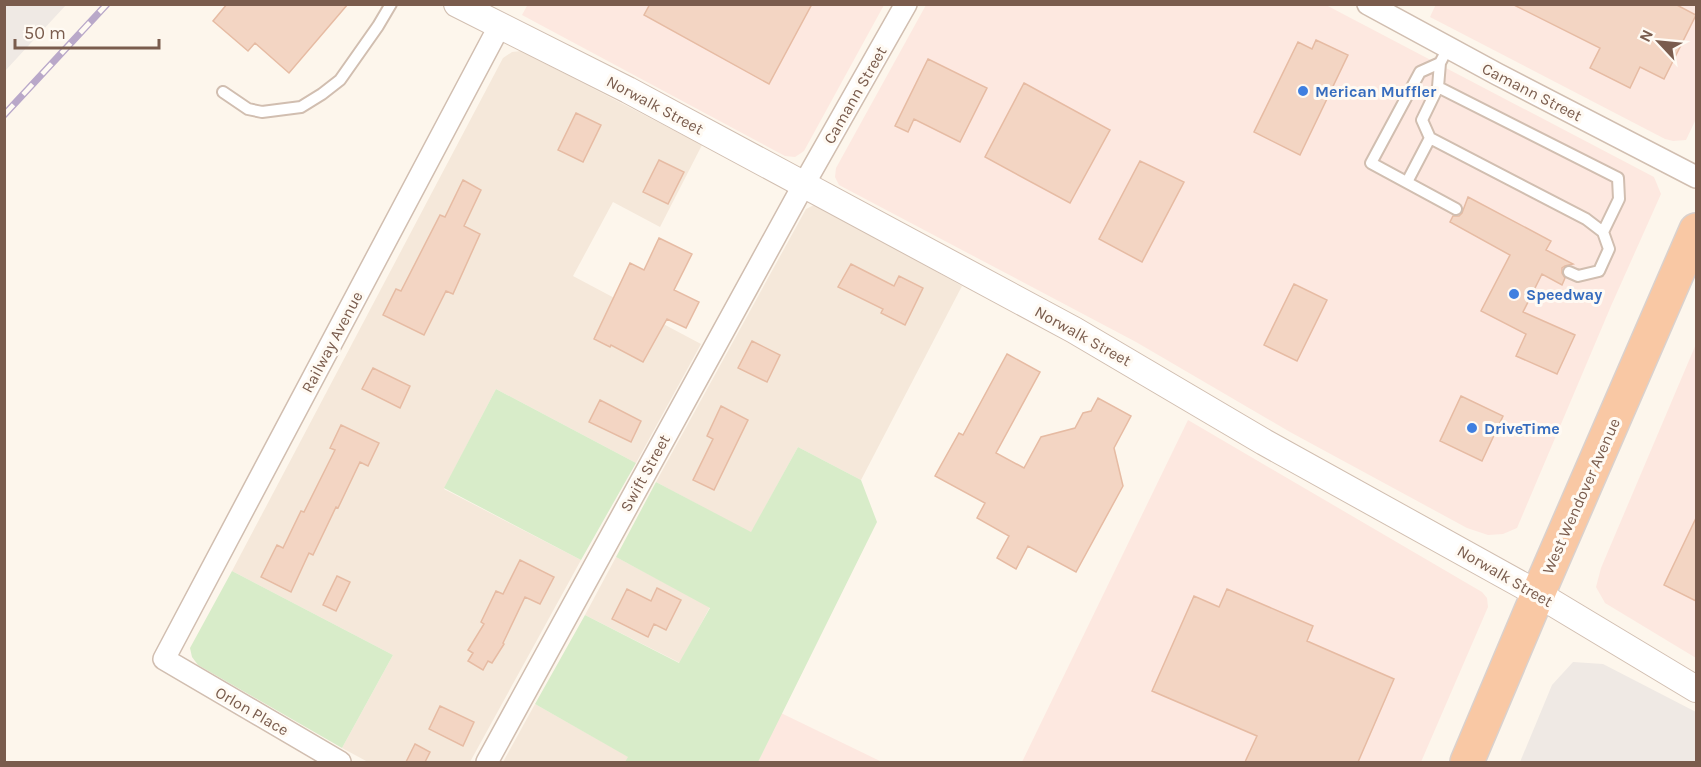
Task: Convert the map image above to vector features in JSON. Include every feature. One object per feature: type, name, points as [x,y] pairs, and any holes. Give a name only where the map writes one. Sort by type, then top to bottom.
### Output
[{"type":"highway","name":"West Wendover Avenue","points":[[1467,762],[1696,230]]},
{"type":"street","name":"Norwalk Street","points":[[457,4],[628,90],[1074,330],[1244,430],[1539,594],[1696,689]]},
{"type":"street","name":"Camann Street","points":[[804,184],[906,4]]},
{"type":"street","name":"Camann Street","points":[[1368,4],[1444,56],[1696,177]]},
{"type":"street","name":"Railway Avenue","points":[[164,659],[500,25]]},
{"type":"street","name":"Swift Street","points":[[487,762],[804,184]]},
{"type":"street","name":"Orlon Place","points":[[164,659],[340,762]]},
{"type":"lane","points":[[223,92],[248,110],[262,112],[302,107],[340,80],[391,4]]},
{"type":"lane","points":[[1444,56],[1438,87],[1422,120],[1430,138],[1586,219],[1603,232],[1609,249],[1599,271],[1578,276],[1569,272]]},
{"type":"lane","points":[[1444,56],[1420,72],[1371,163],[1456,209]]},
{"type":"lane","points":[[1438,87],[1618,178],[1619,199],[1603,232]]},
{"type":"lane","points":[[1407,182],[1430,138]]},
{"type":"shaded area","points":[[528,4],[884,5],[804,151],[795,157],[785,156],[522,15]]},
{"type":"shaded area","points":[[1324,4],[1654,177],[1661,194],[1517,528],[1503,534],[1488,535],[1467,528],[1290,432],[1136,342],[839,185],[835,177],[836,168],[926,5]]},
{"type":"shaded area","points":[[1436,4],[1696,5],[1696,119],[1686,140],[1665,139],[1430,17]]},
{"type":"shaded area","points":[[4,5],[66,5],[5,71]]},
{"type":"shaded area","points":[[521,51],[702,145],[660,227],[613,202],[573,276],[701,344],[636,463],[496,389],[444,489],[581,560],[470,762],[368,762],[342,748],[393,655],[232,571],[503,58],[512,52]]},
{"type":"shaded area","points":[[816,204],[962,286],[861,480],[798,447],[751,533],[656,482],[806,209]]},
{"type":"shaded area","points":[[1696,344],[1696,658],[1605,603],[1596,587],[1601,568]]},
{"type":"shaded area","points":[[1188,420],[1482,592],[1487,598],[1488,607],[1421,762],[1022,762]]},
{"type":"shaded area","points":[[616,557],[710,607],[680,663],[585,615]]},
{"type":"shaded area","points":[[1573,662],[1603,664],[1696,712],[1696,762],[1520,762],[1552,685]]},
{"type":"shaded area","points":[[535,704],[629,757],[625,762],[503,762]]},
{"type":"shaded area","points":[[781,713],[882,762],[758,762]]},
{"type":"green space","points":[[496,389],[636,463],[581,560],[444,488]]},
{"type":"green space","points":[[798,447],[861,480],[877,522],[758,762],[625,762],[628,757],[535,704],[585,615],[679,663],[710,608],[616,557],[656,482],[751,532]]},
{"type":"green space","points":[[232,571],[393,655],[342,748],[198,665],[192,657],[190,648]]},
{"type":"building","points":[[227,4],[348,4],[289,73],[255,43],[248,51],[213,21]]},
{"type":"building","points":[[650,4],[812,4],[769,84],[644,15]]},
{"type":"building","points":[[1512,4],[1675,4],[1696,15],[1664,79],[1640,67],[1630,88],[1590,68],[1600,48]]},
{"type":"building","points":[[1316,40],[1348,55],[1300,155],[1254,132],[1298,42],[1312,49]]},
{"type":"building","points":[[928,59],[987,88],[960,142],[914,119],[908,132],[895,126]]},
{"type":"building","points":[[1024,83],[1110,130],[1070,203],[985,157]]},
{"type":"building","points":[[576,113],[601,125],[583,162],[558,150]]},
{"type":"building","points":[[659,160],[684,172],[668,204],[643,192]]},
{"type":"building","points":[[1140,161],[1184,182],[1142,262],[1099,239]]},
{"type":"building","points":[[463,180],[481,190],[464,226],[480,234],[453,294],[446,291],[424,335],[383,315],[396,289],[401,291],[440,215],[445,217]]},
{"type":"building","points":[[1468,197],[1551,241],[1546,250],[1573,264],[1562,268],[1565,278],[1562,285],[1542,274],[1523,312],[1575,335],[1557,374],[1516,356],[1526,334],[1481,311],[1510,255],[1450,222],[1453,216],[1459,216],[1462,213]]},
{"type":"building","points":[[659,238],[692,254],[674,290],[699,302],[686,328],[667,319],[643,362],[594,339],[630,263],[644,270]]},
{"type":"building","points":[[851,264],[894,286],[899,276],[923,288],[905,325],[881,313],[883,309],[838,287]]},
{"type":"building","points":[[1294,284],[1327,300],[1297,361],[1264,345]]},
{"type":"building","points":[[752,341],[780,355],[767,382],[738,368]]},
{"type":"building","points":[[1007,354],[1040,372],[996,453],[1024,468],[1041,437],[1075,428],[1083,413],[1091,411],[1098,398],[1131,416],[1114,448],[1123,486],[1076,572],[1028,546],[1016,569],[997,558],[1009,536],[977,518],[985,503],[935,476],[959,433],[963,435]]},
{"type":"building","points":[[373,368],[410,386],[400,408],[362,389]]},
{"type":"building","name":"DriveTime","points":[[1461,396],[1503,416],[1482,461],[1440,441]]},
{"type":"building","points":[[600,400],[641,421],[631,442],[589,422]]},
{"type":"building","points":[[721,406],[748,420],[714,490],[693,480],[713,439],[707,436]]},
{"type":"building","points":[[341,425],[379,443],[368,466],[360,462],[313,555],[309,553],[291,592],[261,577],[277,545],[283,548],[301,511],[304,512],[335,450],[330,448]]},
{"type":"building","points":[[1696,518],[1696,601],[1664,585]]},
{"type":"building","points":[[520,560],[554,577],[540,604],[525,597],[504,644],[492,663],[488,661],[483,670],[468,661],[473,653],[468,650],[484,624],[481,622],[496,591],[503,594]]},
{"type":"building","points":[[337,576],[350,582],[336,611],[323,605]]},
{"type":"building","points":[[657,588],[681,600],[666,630],[654,624],[648,637],[612,619],[627,589],[651,601]]},
{"type":"building","points":[[1227,589],[1313,626],[1307,641],[1394,679],[1358,762],[1245,762],[1257,736],[1152,691],[1194,596],[1219,607]]},
{"type":"building","points":[[440,706],[474,722],[463,746],[429,729]]},
{"type":"building","points":[[415,744],[430,752],[425,762],[406,762]]},
{"type":"railway","points":[[4,115],[107,4]]},
{"type":"place","name":"Merican Muffler","points":[[1303,91]]},
{"type":"place","name":"Speedway","points":[[1514,294]]},
{"type":"place","name":"DriveTime","points":[[1472,428]]}]
